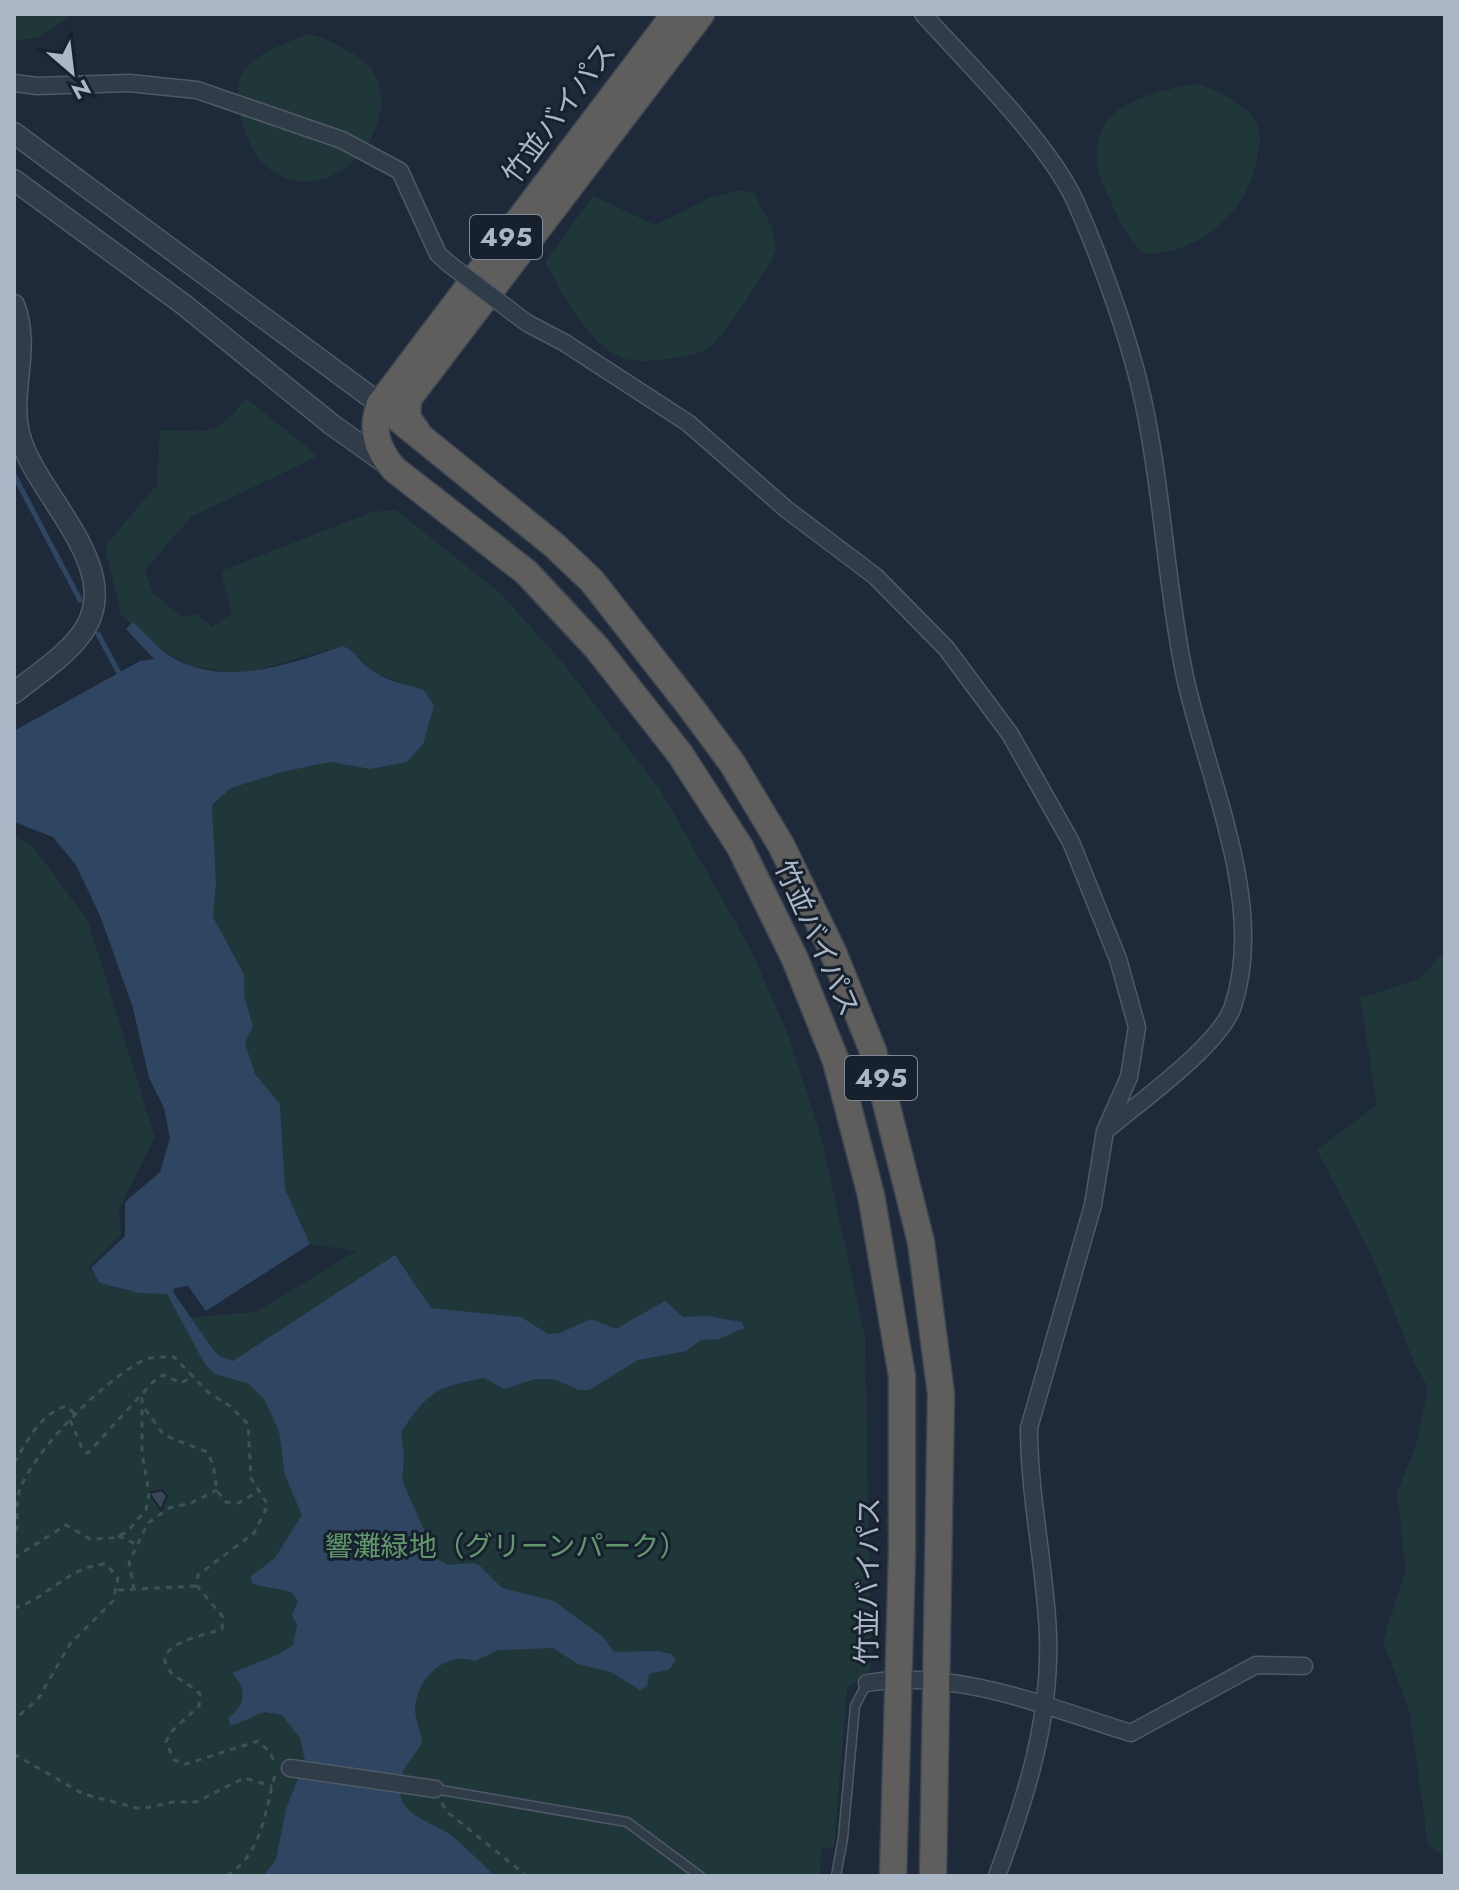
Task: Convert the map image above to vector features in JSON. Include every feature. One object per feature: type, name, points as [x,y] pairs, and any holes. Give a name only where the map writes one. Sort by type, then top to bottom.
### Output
[{"type":"highway","name":"竹並バイパス","points":[[675,14],[390,408],[383,456],[394,469],[526,572],[597,648],[680,754],[740,847],[795,959],[836,1061],[871,1195],[902,1376],[893,1876]]},
{"type":"highway","name":"竹並バイパス","points":[[390,408],[701,14]]},
{"type":"highway","name":"竹並バイパス","points":[[390,408],[407,417],[420,436],[554,545],[592,581],[732,763],[781,845],[833,952],[873,1051],[921,1242],[941,1394],[933,1876]]},
{"type":"street","points":[[923,14],[1045,154],[1075,201],[1105,284],[1144,403],[1185,674],[1239,890],[1244,935],[1241,979],[1232,1010],[1215,1037],[1105,1131]]},
{"type":"street","points":[[14,83],[37,86],[129,83],[197,90],[342,140],[400,171],[438,254],[449,264],[527,323],[565,343],[688,423],[786,509],[875,576],[946,648],[1010,734],[1071,842],[1118,959],[1137,1027],[1129,1077],[1105,1131],[1093,1205],[1029,1428],[1048,1634],[1045,1707],[1035,1765],[997,1876]]},
{"type":"street","points":[[14,133],[390,408],[348,436]]},
{"type":"street","points":[[14,180],[183,304],[394,469]]},
{"type":"street","points":[[14,305],[23,338],[17,403],[19,432],[28,457],[84,552],[94,577],[94,606],[86,628],[14,693]]},
{"type":"street","points":[[867,1683],[898,1678],[936,1679],[1131,1733],[1256,1665],[1304,1666]]},
{"type":"street","points":[[290,1768],[435,1789]]},
{"type":"lane","points":[[836,1876],[843,1838],[855,1706],[867,1683]]},
{"type":"lane","points":[[435,1789],[627,1822],[700,1876]]},
{"type":"path","points":[[14,1543],[18,1492],[30,1468],[70,1420],[144,1360],[174,1357],[248,1424],[251,1478],[268,1505],[254,1533],[204,1567],[198,1575],[197,1586],[223,1617],[222,1629],[199,1639],[179,1642],[168,1650],[165,1661],[169,1671],[200,1694],[199,1706],[171,1732],[166,1742],[174,1760],[186,1764],[258,1741],[270,1752],[277,1769],[257,1844],[247,1862],[227,1876]]},
{"type":"path","points":[[70,1420],[83,1450],[88,1453],[142,1392],[163,1375],[181,1383],[194,1376]]},
{"type":"path","points":[[14,1558],[66,1525],[90,1539],[127,1532],[148,1504],[148,1482],[142,1453],[142,1392]]},
{"type":"path","points":[[14,1463],[40,1421],[54,1410],[66,1406],[76,1415]]},
{"type":"path","points":[[143,1408],[153,1416],[164,1435],[207,1452],[222,1498],[235,1504],[260,1491]]},
{"type":"path","points":[[134,1590],[129,1562],[148,1523],[159,1514],[217,1490]]},
{"type":"path","points":[[118,1536],[137,1545]]},
{"type":"path","points":[[14,1608],[36,1601],[72,1572],[90,1565],[106,1564],[114,1570],[118,1590],[106,1610],[70,1644],[38,1699],[14,1720]]},
{"type":"path","points":[[118,1590],[197,1586]]},
{"type":"path","points":[[14,1754],[83,1794],[141,1809],[173,1802],[196,1802],[244,1778],[272,1786]]},
{"type":"path","points":[[435,1789],[446,1811],[527,1876]]},
{"type":"green space","points":[[14,14],[74,14],[37,38],[14,41]]},
{"type":"green space","points":[[307,34],[331,42],[365,62],[374,73],[381,95],[379,119],[369,142],[352,162],[332,176],[309,182],[284,178],[261,161],[249,140],[237,98],[243,72],[252,62]]},
{"type":"green space","points":[[1200,84],[1236,102],[1257,124],[1260,140],[1252,178],[1232,213],[1201,239],[1163,252],[1143,253],[1124,228],[1099,172],[1097,149],[1101,131],[1113,115],[1129,104],[1174,88]]},
{"type":"green space","points":[[740,190],[754,193],[772,228],[775,251],[716,342],[702,351],[652,361],[620,357],[585,328],[545,262],[593,196],[655,225],[710,198]]},
{"type":"green space","name":"響灘緑地（グリーンパーク）","points":[[246,398],[318,456],[191,517],[145,570],[152,592],[182,617],[196,614],[212,627],[232,613],[221,571],[372,512],[396,510],[500,593],[563,663],[661,791],[750,948],[789,1037],[822,1140],[865,1337],[871,1670],[847,1688],[834,1848],[821,1847],[820,1876],[14,1876],[14,834],[34,848],[88,921],[155,1138],[119,1209],[121,1234],[88,1267],[103,1282],[123,1290],[167,1294],[181,1318],[256,1312],[356,1251],[310,1244],[285,1189],[280,1104],[255,1074],[245,1043],[253,1026],[244,996],[244,974],[213,917],[216,883],[212,805],[231,788],[282,772],[330,762],[370,769],[402,683],[370,670],[342,646],[242,674],[192,666],[165,652],[121,615],[105,546],[157,485],[160,430],[209,430],[226,420]]},
{"type":"green space","points":[[1445,951],[1445,1857],[1428,1845],[1410,1714],[1383,1641],[1406,1570],[1397,1493],[1416,1445],[1428,1387],[1415,1365],[1373,1258],[1317,1150],[1377,1105],[1360,998],[1419,979]]},
{"type":"water","points":[[133,622],[164,652],[206,670],[252,671],[275,667],[342,646],[380,675],[424,690],[434,706],[423,744],[407,762],[370,769],[330,762],[282,772],[231,788],[212,805],[216,883],[213,917],[244,974],[244,996],[253,1026],[245,1043],[255,1074],[280,1104],[285,1189],[310,1244],[206,1311],[188,1286],[175,1288],[173,1292],[212,1348],[219,1356],[233,1361],[395,1255],[431,1308],[521,1317],[548,1334],[560,1333],[591,1319],[616,1329],[665,1301],[683,1317],[707,1316],[742,1322],[744,1328],[719,1339],[701,1340],[686,1351],[638,1360],[589,1390],[579,1390],[554,1379],[535,1379],[504,1389],[484,1378],[455,1384],[427,1399],[401,1432],[404,1458],[402,1480],[437,1559],[448,1565],[473,1563],[502,1588],[554,1601],[603,1637],[614,1652],[657,1651],[672,1654],[676,1661],[668,1670],[649,1674],[647,1686],[640,1690],[611,1672],[578,1664],[553,1648],[498,1650],[475,1661],[453,1660],[434,1670],[426,1679],[416,1700],[415,1711],[422,1743],[403,1771],[401,1799],[414,1814],[452,1836],[494,1876],[263,1876],[276,1860],[286,1809],[305,1760],[300,1738],[282,1715],[264,1712],[231,1726],[228,1718],[243,1697],[241,1685],[232,1673],[293,1645],[297,1625],[292,1615],[298,1601],[291,1592],[253,1584],[250,1577],[275,1558],[302,1515],[285,1475],[279,1431],[264,1399],[249,1384],[215,1374],[205,1364],[167,1294],[139,1293],[100,1283],[91,1268],[125,1236],[125,1202],[160,1172],[170,1138],[164,1108],[149,1078],[133,1008],[101,918],[76,865],[53,837],[14,822],[14,731],[140,661],[154,659],[126,629]]},
{"type":"building","points":[[162,1490],[167,1496],[161,1510],[149,1493]]},
{"type":"waterway","points":[[14,475],[80,600]]},
{"type":"waterway","points":[[98,634],[119,673]]}]
